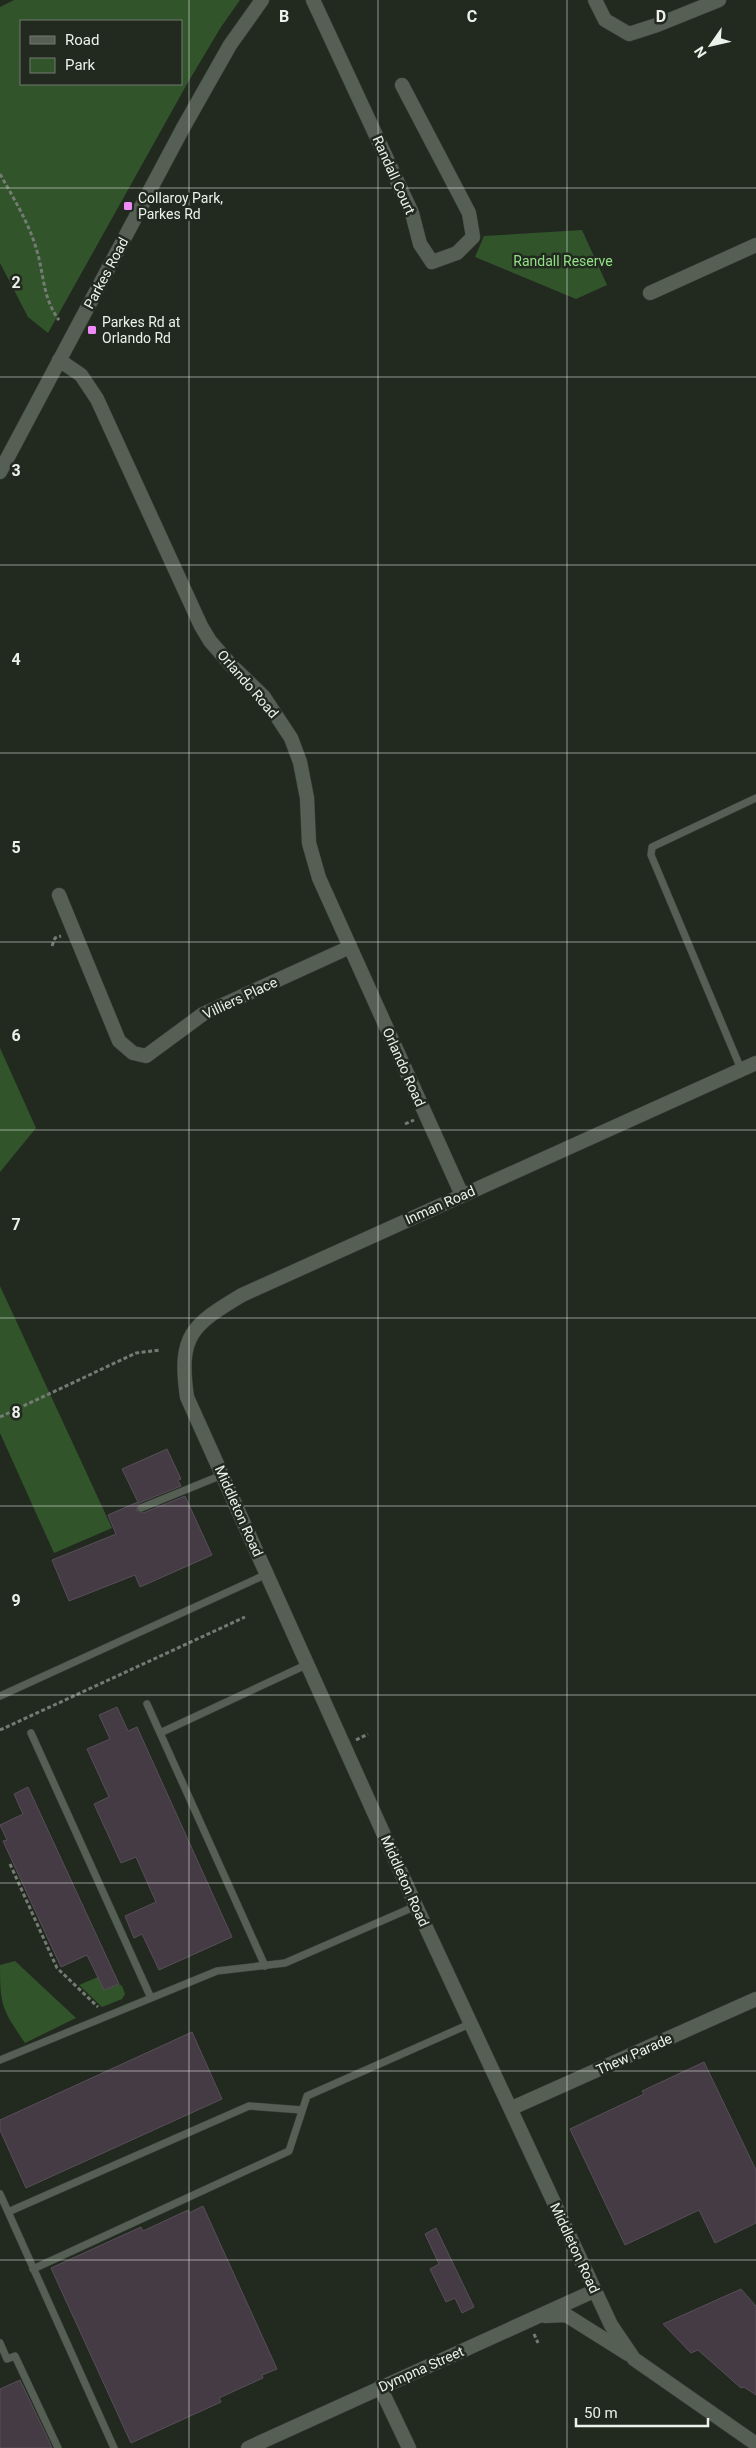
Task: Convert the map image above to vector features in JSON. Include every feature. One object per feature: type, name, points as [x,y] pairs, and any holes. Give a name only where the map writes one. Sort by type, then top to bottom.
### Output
[{"type":"street","name":"Parkes Road","points":[[0,472],[214,72],[262,0]]},
{"type":"street","name":"Randall Court","points":[[313,0],[412,213],[420,244],[432,262],[457,253],[472,237],[469,213],[402,85]]},
{"type":"street","points":[[595,0],[605,20],[629,34],[719,0]]},
{"type":"street","points":[[650,293],[756,245]]},
{"type":"street","name":"Orlando Road","points":[[59,360],[81,375],[97,398],[210,642],[264,698],[291,738],[300,762],[307,798],[309,843],[319,878],[462,1195]]},
{"type":"street","name":"Villiers Place","points":[[59,895],[119,1041],[133,1053],[146,1056],[203,1014],[350,947]]},
{"type":"street","name":"Inman Road","points":[[187,1397],[182,1367],[186,1347],[194,1329],[207,1316],[242,1295],[756,1063]]},
{"type":"street","name":"Middleton Road","points":[[187,1397],[416,1906],[512,2108],[594,2292],[611,2324],[634,2359]]},
{"type":"street","name":"Thew Parade","points":[[512,2108],[756,1999]]},
{"type":"street","name":"Dympna Street","points":[[248,2448],[594,2292]]},
{"type":"street","name":"Middleton Road","points":[[540,2316],[566,2315],[634,2359],[756,2444]]},
{"type":"street","points":[[380,2387],[409,2448]]},
{"type":"lane","points":[[741,1069],[651,855],[652,847],[756,798]]},
{"type":"lane","points":[[141,1508],[222,1474]]},
{"type":"lane","points":[[0,1696],[268,1574]]},
{"type":"lane","points":[[160,1733],[308,1664]]},
{"type":"lane","points":[[147,1704],[265,1966]]},
{"type":"lane","points":[[31,1734],[151,1998]]},
{"type":"lane","points":[[0,2060],[218,1971],[285,1963],[416,1906]]},
{"type":"lane","points":[[33,2269],[289,2151],[307,2096],[472,2023]]},
{"type":"lane","points":[[8,2212],[249,2106],[302,2110]]},
{"type":"lane","points":[[0,2194],[114,2448]]},
{"type":"lane","points":[[0,2343],[7,2359],[15,2356],[58,2448]]},
{"type":"path","points":[[0,174],[25,217],[37,251],[47,300],[59,320]]},
{"type":"path","points":[[52,946],[55,938]]},
{"type":"path","points":[[0,1417],[136,1353],[161,1350]]},
{"type":"path","points":[[0,1730],[245,1618]]},
{"type":"path","points":[[355,1740],[368,1734]]},
{"type":"path","points":[[10,1864],[57,1968],[102,2010]]},
{"type":"green space","points":[[14,0],[240,0],[221,27],[187,84],[48,333],[28,317],[0,263],[0,7]]},
{"type":"green space","name":"Randall Reserve","points":[[582,230],[607,285],[576,299],[475,257],[484,236]]},
{"type":"green space","points":[[0,1048],[36,1128],[0,1172]]},
{"type":"green space","points":[[0,1286],[112,1528],[54,1553],[0,1433]]},
{"type":"green space","points":[[15,1961],[76,2018],[25,2043],[11,2022],[2,1999],[0,1965]]},
{"type":"green space","points":[[98,1977],[104,1990],[119,1984],[122,1986],[125,1994],[122,1999],[102,2007],[79,1985]]},
{"type":"building","points":[[167,1449],[181,1479],[178,1480],[181,1486],[139,1503],[136,1510],[143,1513],[185,1496],[212,1555],[140,1587],[135,1575],[69,1601],[52,1560],[116,1534],[108,1515],[138,1502],[122,1469]]},
{"type":"building","points":[[117,1707],[128,1731],[137,1727],[232,1937],[159,1970],[142,1934],[134,1938],[125,1916],[156,1902],[136,1857],[121,1863],[94,1804],[109,1797],[87,1749],[110,1739],[99,1715]]},
{"type":"building","points":[[28,1787],[119,1984],[104,1990],[87,1955],[61,1967],[3,1841],[7,1840],[0,1825],[23,1814],[14,1794]]},
{"type":"building","points":[[192,2032],[222,2099],[26,2188],[0,2130],[0,2120]]},
{"type":"building","points":[[704,2062],[756,2170],[756,2223],[715,2243],[699,2210],[625,2245],[570,2129],[644,2094],[642,2091]]},
{"type":"building","points":[[203,2206],[277,2369],[262,2375],[263,2378],[219,2398],[221,2402],[131,2443],[51,2268],[141,2227],[143,2231],[188,2210],[189,2213]]},
{"type":"building","points":[[436,2228],[474,2307],[462,2313],[455,2298],[446,2302],[430,2269],[439,2264],[425,2234]]},
{"type":"building","points":[[741,2289],[756,2306],[756,2395],[744,2387],[741,2388],[698,2350],[691,2353],[663,2324]]},
{"type":"building","points":[[20,2380],[52,2448],[0,2448],[0,2389]]},
{"type":"place","name":"Collaroy Park, Parkes Rd","points":[[128,206]]},
{"type":"place","name":"Parkes Rd at Orlando Rd","points":[[92,330]]}]
